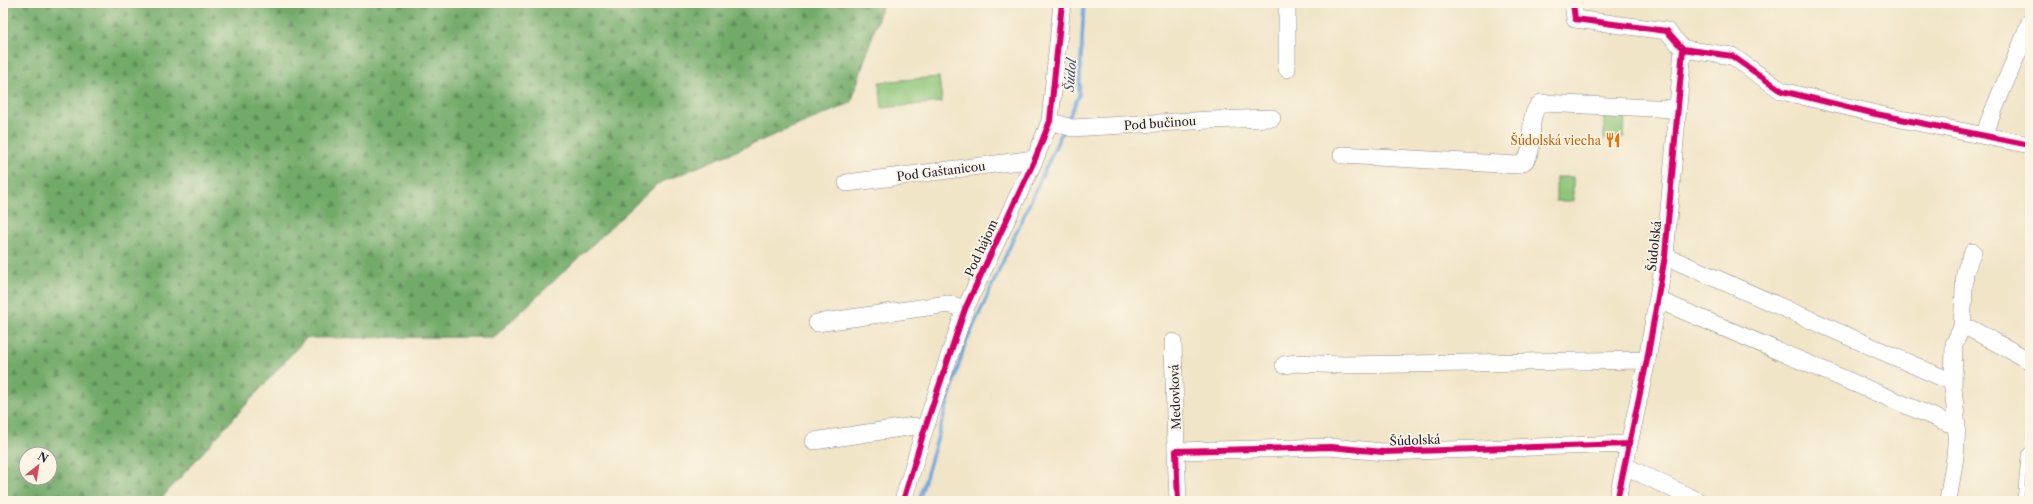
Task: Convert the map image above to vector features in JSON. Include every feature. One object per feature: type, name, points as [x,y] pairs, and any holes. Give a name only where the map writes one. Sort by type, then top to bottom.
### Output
[{"type":"street","name":"Pod hájom","points":[[903,501],[924,431],[965,309],[1035,158],[1060,125],[1062,3]]},
{"type":"street","points":[[1287,69],[1288,3]]},
{"type":"street","points":[[1573,3],[1575,19],[1666,31],[1683,49],[1732,56],[1782,91],[1876,114],[2030,145]]},
{"type":"street","points":[[1984,136],[1994,106],[2030,22]]},
{"type":"street","name":"Šúdolská","points":[[1617,501],[1647,360],[1665,256],[1676,109],[1683,49]]},
{"type":"street","points":[[1342,155],[1518,165],[1524,162],[1530,154],[1534,108],[1541,103],[1676,109]]},
{"type":"street","name":"Pod bučinou","points":[[1060,125],[1272,118]]},
{"type":"street","name":"Pod Gaštanicou","points":[[847,183],[1035,158]]},
{"type":"street","points":[[1948,501],[1955,457],[1957,428],[1952,361],[1954,344],[1962,326],[1965,272],[1973,252]]},
{"type":"street","name":"Šúdolská","points":[[1665,256],[1944,378]]},
{"type":"street","points":[[1658,300],[1948,423]]},
{"type":"street","points":[[817,323],[948,304],[965,309]]},
{"type":"street","points":[[1962,326],[1971,329],[2030,361]]},
{"type":"street","name":"Medovková","points":[[1173,342],[1178,501]]},
{"type":"street","points":[[1284,365],[1296,363],[1344,366],[1647,360]]},
{"type":"street","points":[[814,441],[914,426],[924,431]]},
{"type":"street","name":"Šúdolská","points":[[1176,451],[1331,447],[1383,452],[1630,444]]},
{"type":"street","points":[[2026,501],[2030,456]]},
{"type":"street","points":[[1625,466],[1698,501]]},
{"type":"green space","points":[[3,3],[883,3],[851,103],[657,184],[494,337],[306,338],[159,501],[3,501]]},
{"type":"green space","points":[[939,77],[942,102],[882,108],[879,82]]},
{"type":"green space","points":[[1604,114],[1625,116],[1624,137],[1604,139]]},
{"type":"green space","points":[[1556,177],[1573,177],[1573,201],[1556,201]]},
{"type":"waterway","name":"Šúdol","points":[[1067,121],[1079,95],[1084,3]]},
{"type":"waterway","name":"Šúdol","points":[[919,501],[964,347],[1063,130]]},
{"type":"marked path","points":[[2026,501],[2030,456]]},
{"type":"cycle path","points":[[903,501],[924,431],[965,309],[1035,159],[1050,121],[1062,3]]},
{"type":"cycle path","points":[[1573,3],[1575,19],[1667,31],[1683,49]]},
{"type":"cycle path","points":[[1683,49],[1732,56],[1782,91],[1876,114],[2030,145]]},
{"type":"cycle path","points":[[1617,501],[1647,360],[1665,256],[1683,49]]},
{"type":"cycle path","points":[[1178,501],[1176,451],[1331,447],[1383,452],[1629,444]]},
{"type":"place","name":"Šúdolská viecha","points":[[1613,140]]}]
